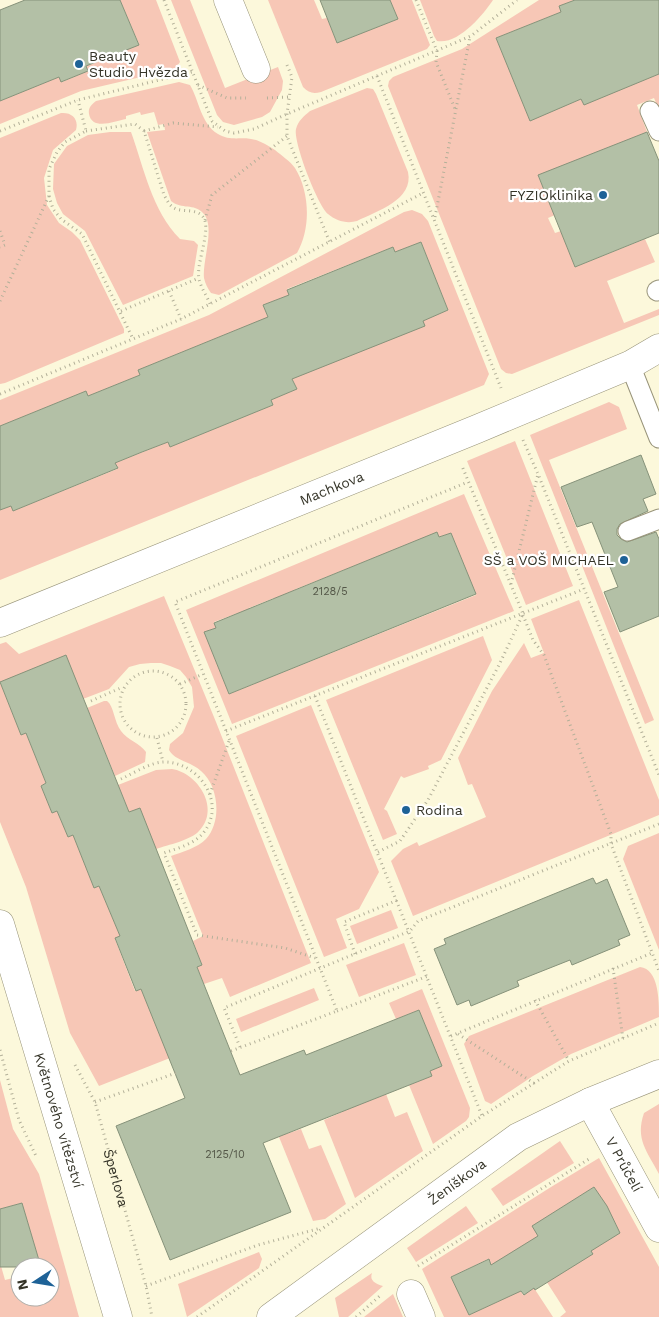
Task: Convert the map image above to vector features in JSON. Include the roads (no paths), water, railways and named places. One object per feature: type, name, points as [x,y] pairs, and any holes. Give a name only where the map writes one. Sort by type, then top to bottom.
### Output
[{"type":"street","points":[[228,0],[256,69]]},
{"type":"street","name":"Machkova","points":[[0,623],[630,365],[659,348]]},
{"type":"street","name":"Květnového vítězství","points":[[0,926],[118,1317]]},
{"type":"street","name":"Ženíškova","points":[[271,1317],[518,1137],[590,1102],[659,1074]]},
{"type":"street","name":"V Průčelí","points":[[590,1102],[659,1228]]},
{"type":"lane","points":[[650,110],[659,131]]},
{"type":"lane","points":[[630,365],[659,438]]},
{"type":"lane","points":[[628,531],[659,519]]},
{"type":"place","name":"Beauty Studio Hvězda","points":[[79,64]]},
{"type":"place","name":"FYZIOklinika","points":[[603,195]]},
{"type":"place","name":"SŠ a VOŠ MICHAEL","points":[[624,560]]},
{"type":"place","name":"Rodina","points":[[406,810]]}]
